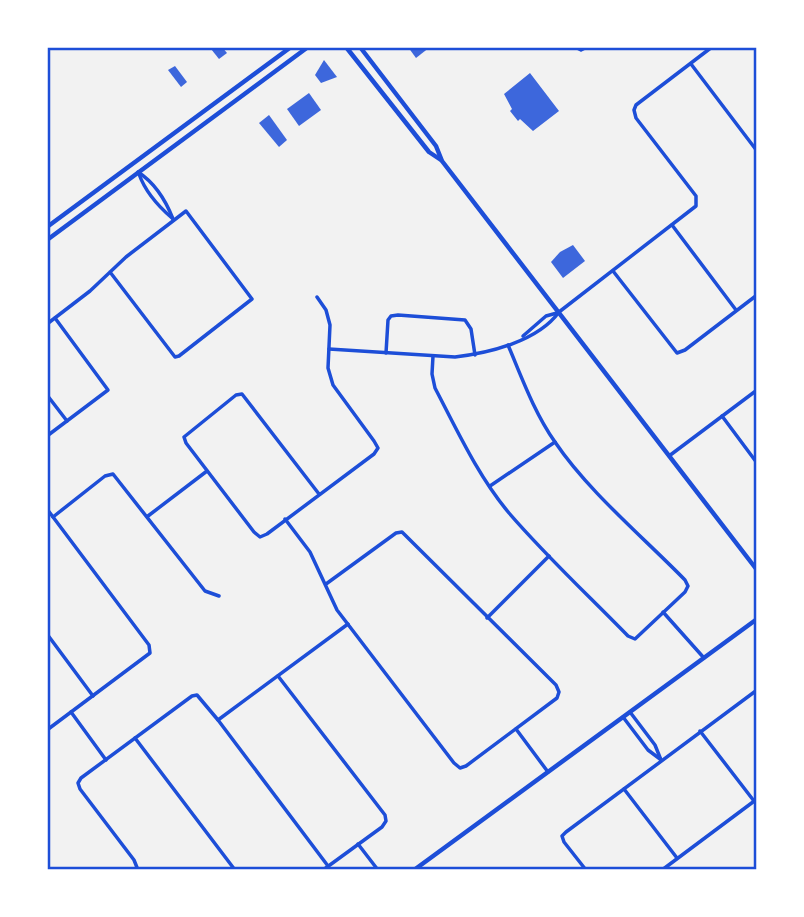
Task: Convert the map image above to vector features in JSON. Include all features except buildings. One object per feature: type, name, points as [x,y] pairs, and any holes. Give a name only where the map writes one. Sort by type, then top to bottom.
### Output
[{"type":"main road","points":[[47,227],[291,47]]},
{"type":"main road","points":[[47,240],[308,47]]},
{"type":"main road","points":[[346,47],[429,152],[442,161]]},
{"type":"main road","points":[[360,47],[436,146],[442,161],[757,570]]},
{"type":"main road","points":[[185,125],[191,134]]},
{"type":"main road","points":[[414,870],[757,619]]},
{"type":"street","points":[[575,47],[581,50],[587,47]]},
{"type":"street","points":[[329,349],[455,357],[475,355],[531,337],[551,323],[559,312],[697,203],[696,196],[636,118],[634,110],[636,105],[712,47]]},
{"type":"street","points":[[691,64],[757,151]]},
{"type":"street","points":[[138,172],[148,178],[167,204],[173,219]]},
{"type":"street","points":[[138,172],[142,183],[161,209],[173,219]]},
{"type":"street","points":[[151,195],[157,191]]},
{"type":"street","points":[[47,324],[86,295],[110,272],[173,219],[186,211],[252,299],[175,356],[110,272]]},
{"type":"street","points":[[672,225],[737,311]]},
{"type":"street","points":[[613,271],[677,354],[757,295]]},
{"type":"street","points":[[317,297],[326,310],[330,325],[328,368],[333,385],[378,448],[374,454],[260,537],[207,471],[184,437],[236,395],[242,394],[319,494]]},
{"type":"street","points":[[522,338],[546,316],[559,312]]},
{"type":"street","points":[[386,352],[388,320],[391,316],[468,322],[475,355]]},
{"type":"street","points":[[47,436],[108,390],[55,318]]},
{"type":"street","points":[[433,356],[432,374],[435,388],[490,487],[509,513],[549,556],[628,636],[635,639],[685,592],[688,586],[573,467],[536,411],[508,345]]},
{"type":"street","points":[[669,456],[757,390]]},
{"type":"street","points":[[47,395],[67,421]]},
{"type":"street","points":[[722,416],[757,463]]},
{"type":"street","points":[[490,487],[555,442]]},
{"type":"street","points":[[148,516],[207,471]]},
{"type":"street","points":[[53,517],[106,476],[113,474],[205,591],[219,596]]},
{"type":"street","points":[[47,509],[149,645],[150,653],[47,730]]},
{"type":"street","points":[[285,519],[310,552],[338,610],[454,764],[460,768],[557,698],[559,692],[556,685],[402,532],[396,533],[326,584]]},
{"type":"street","points":[[487,618],[549,556]]},
{"type":"street","points":[[663,612],[704,658]]},
{"type":"street","points":[[218,720],[348,624]]},
{"type":"street","points":[[47,634],[93,696]]},
{"type":"street","points":[[278,676],[385,815],[386,821],[323,870]]},
{"type":"street","points":[[586,870],[562,836],[757,690]]},
{"type":"street","points":[[138,870],[134,860],[78,783],[135,738],[197,695],[328,866]]},
{"type":"street","points":[[71,712],[106,760]]},
{"type":"street","points":[[630,712],[649,736],[661,761]]},
{"type":"street","points":[[623,717],[661,761]]},
{"type":"street","points":[[516,729],[549,773]]},
{"type":"street","points":[[662,870],[755,800],[701,731]]},
{"type":"street","points":[[642,741],[649,736]]},
{"type":"street","points":[[135,738],[235,870]]},
{"type":"street","points":[[624,789],[677,858]]},
{"type":"street","points":[[358,844],[378,870]]}]
